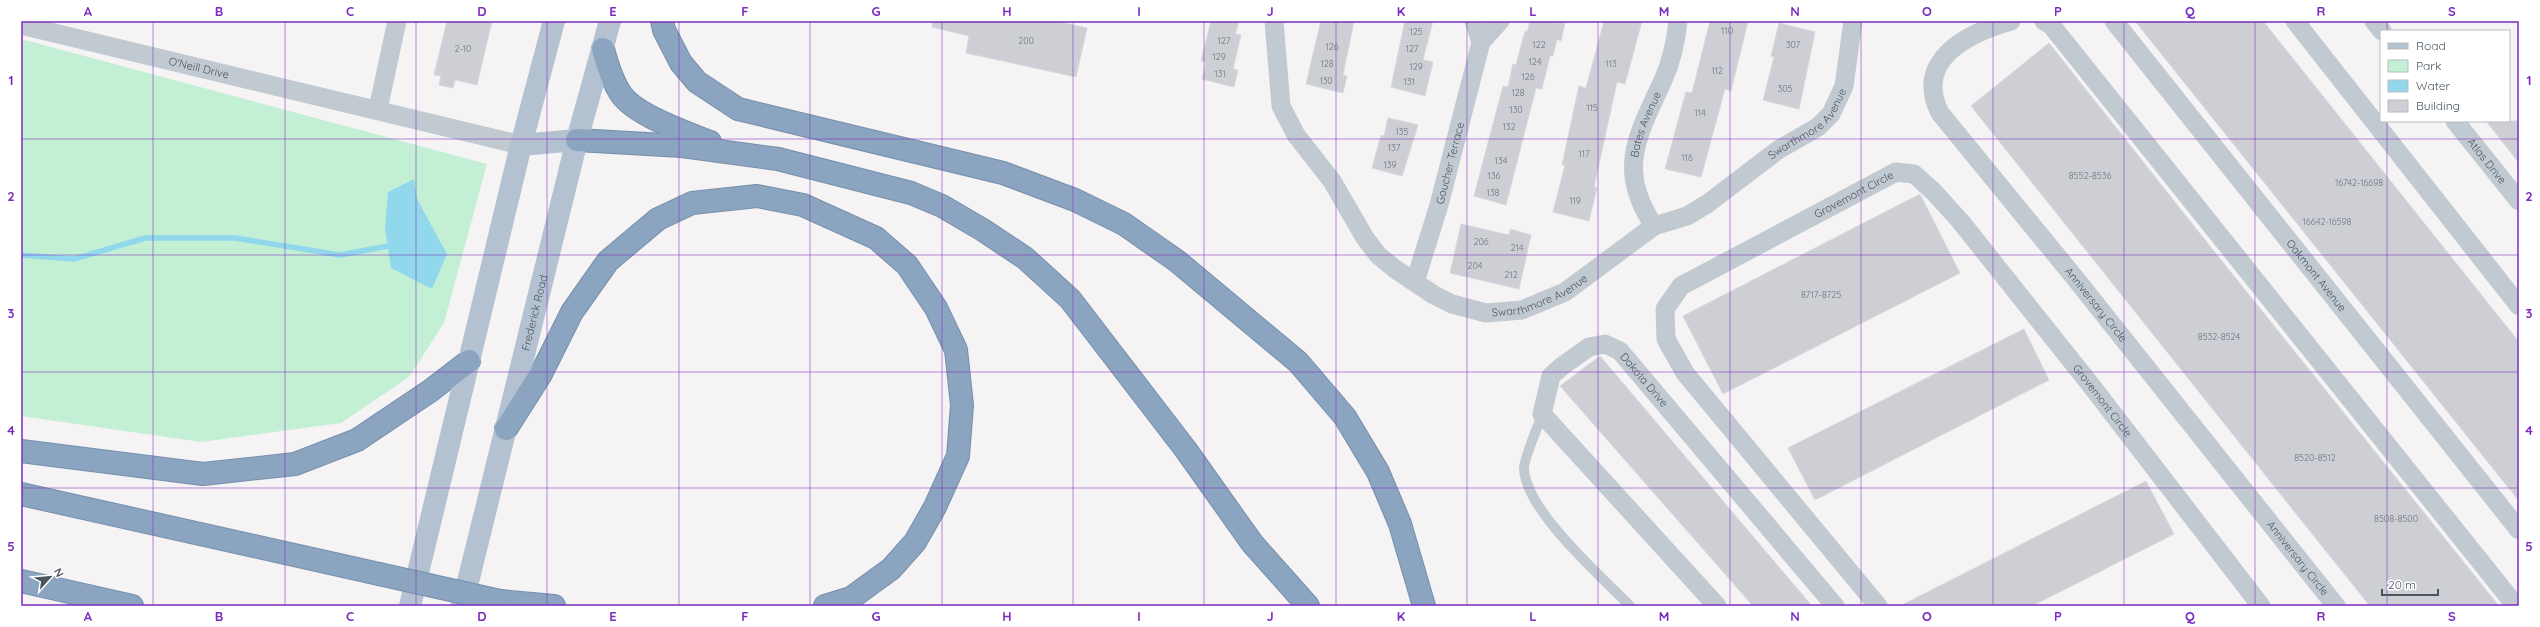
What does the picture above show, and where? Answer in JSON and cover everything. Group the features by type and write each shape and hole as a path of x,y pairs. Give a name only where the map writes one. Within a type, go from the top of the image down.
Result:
{"highway":[{"path":"662,21 664,30 681,63 696,82 738,109 1003,173 1075,200 1124,224 1177,261 1298,362 1345,417 1378,472 1400,524 1424,606"},
{"path":"603,49 609,70 622,95 662,122 735,153"},
{"path":"577,140 682,146 778,159 911,193 942,206 983,230 1025,258 1070,299 1186,450 1252,542 1308,606"},
{"path":"506,429 541,374 572,312 608,261 658,219 692,203 757,196 803,205 876,238 907,266 936,308 956,350 962,405 958,456 936,507 915,542 892,569 851,598 825,606"},
{"path":"21,451 203,474 295,464 357,440 430,392 468,361"},
{"path":"21,494 527,606"},
{"path":"21,581 132,606"},
{"path":"500,601 554,606"}],"main road":[{"path":"410,606 521,145 554,21"},
{"name":"Frederick Road","path":"462,606 577,140 610,21"},
{"name":"O'Neill Drive","path":"521,145 577,140"}],"street":[{"path":"378,109 397,21"},
{"name":"Swarthmore Avenue","path":"1274,21 1278,90 1281,106 1296,135 1332,181 1378,255 1415,282 1452,304 1469,310 1486,313 1522,310 1544,302 1582,282 1654,226 1686,216 1707,204 1778,150 1818,127 1831,114 1844,86 1853,21"},
{"path":"1474,21 1481,42"},
{"name":"Goucher Terrace","path":"1415,282 1439,205 1481,42 1500,21"},
{"name":"Bates Avenue","path":"1654,226 1645,213 1635,184 1634,159 1646,115 1667,70 1678,21"},
{"name":"Anniversary Circle","path":"2011,21 1973,35 1949,50 1932,80 1933,99 1940,113 2075,278 2336,606"},
{"path":"2044,21 2051,25 2516,606"},
{"name":"Oakmont Avenue","path":"2114,21 2519,530"},
{"path":"2294,21 2519,306"},
{"path":"2374,21 2381,30"},
{"name":"O'Neill Drive","path":"21,25 378,109 521,145"},
{"name":"Atlas Drive","path":"2456,122 2519,201"},
{"name":"Grovemont Circle","path":"1878,606 1685,373 1666,339 1665,309 1681,286 1896,172 1914,174 1934,192 1961,222 2090,384 2261,606"},
{"name":"Dakota Drive","path":"1542,414 1551,376 1561,367 1590,347 1605,344 1620,351 1835,606"},
{"path":"1542,414 1717,606"}],"lane":[{"path":"1542,414 1524,469 1532,494 1548,521 1630,606"}],"green space":[{"path":"21,39 487,164 444,323 409,377 341,423 201,442 21,416"}],"water":[{"path":"414,179 417,199 447,254 432,289 391,268 385,228 388,192"}],"building":[{"path":"447,21 492,21 477,85 455,80 453,88 439,85 441,76 434,75"},
{"path":"933,21 1055,21 1087,28 1076,77 966,53 969,36 932,27"},
{"path":"1211,21 1239,21 1235,34 1241,35 1233,69 1238,70 1234,87 1202,79 1206,62 1201,61"},
{"path":"1321,21 1354,21 1343,75 1347,76 1343,93 1306,84"},
{"path":"1405,21 1433,21 1423,60 1433,62 1425,96 1391,87"},
{"path":"1530,21 1565,23 1561,41 1557,39 1553,56 1550,56 1542,89 1536,88 1506,205 1474,196 1503,86 1508,87 1513,64 1516,65 1525,31 1527,32"},
{"path":"1604,21 1642,21 1625,84 1617,82 1594,187 1597,188 1589,221 1553,212 1565,165 1562,165 1579,86 1586,88"},
{"path":"1710,21 1748,21 1731,91 1725,89 1701,177 1665,169 1686,92 1692,93"},
{"path":"2135,21 2263,21 2519,342 2519,501"},
{"path":"1779,23 1815,32 1799,109 1763,100 1774,57 1771,56"},
{"path":"2049,43 2499,606 2370,606 2325,550 1971,106"},
{"path":"1388,118 1418,125 1402,176 1372,168 1381,135 1384,136"},
{"path":"2519,121 2519,163 2487,122"},
{"path":"1920,194 1960,273 1723,394 1683,316"},
{"path":"1461,224 1509,235 1510,229 1531,235 1519,289 1450,273"},
{"path":"2024,329 2049,380 1815,500 1788,448"},
{"path":"1600,356 1812,606 1753,606 1560,386"},
{"path":"2146,481 2174,534 2032,606 1900,606"}],"waterway":[{"path":"21,255 74,259 145,238 235,238 340,255 388,246"}]}
